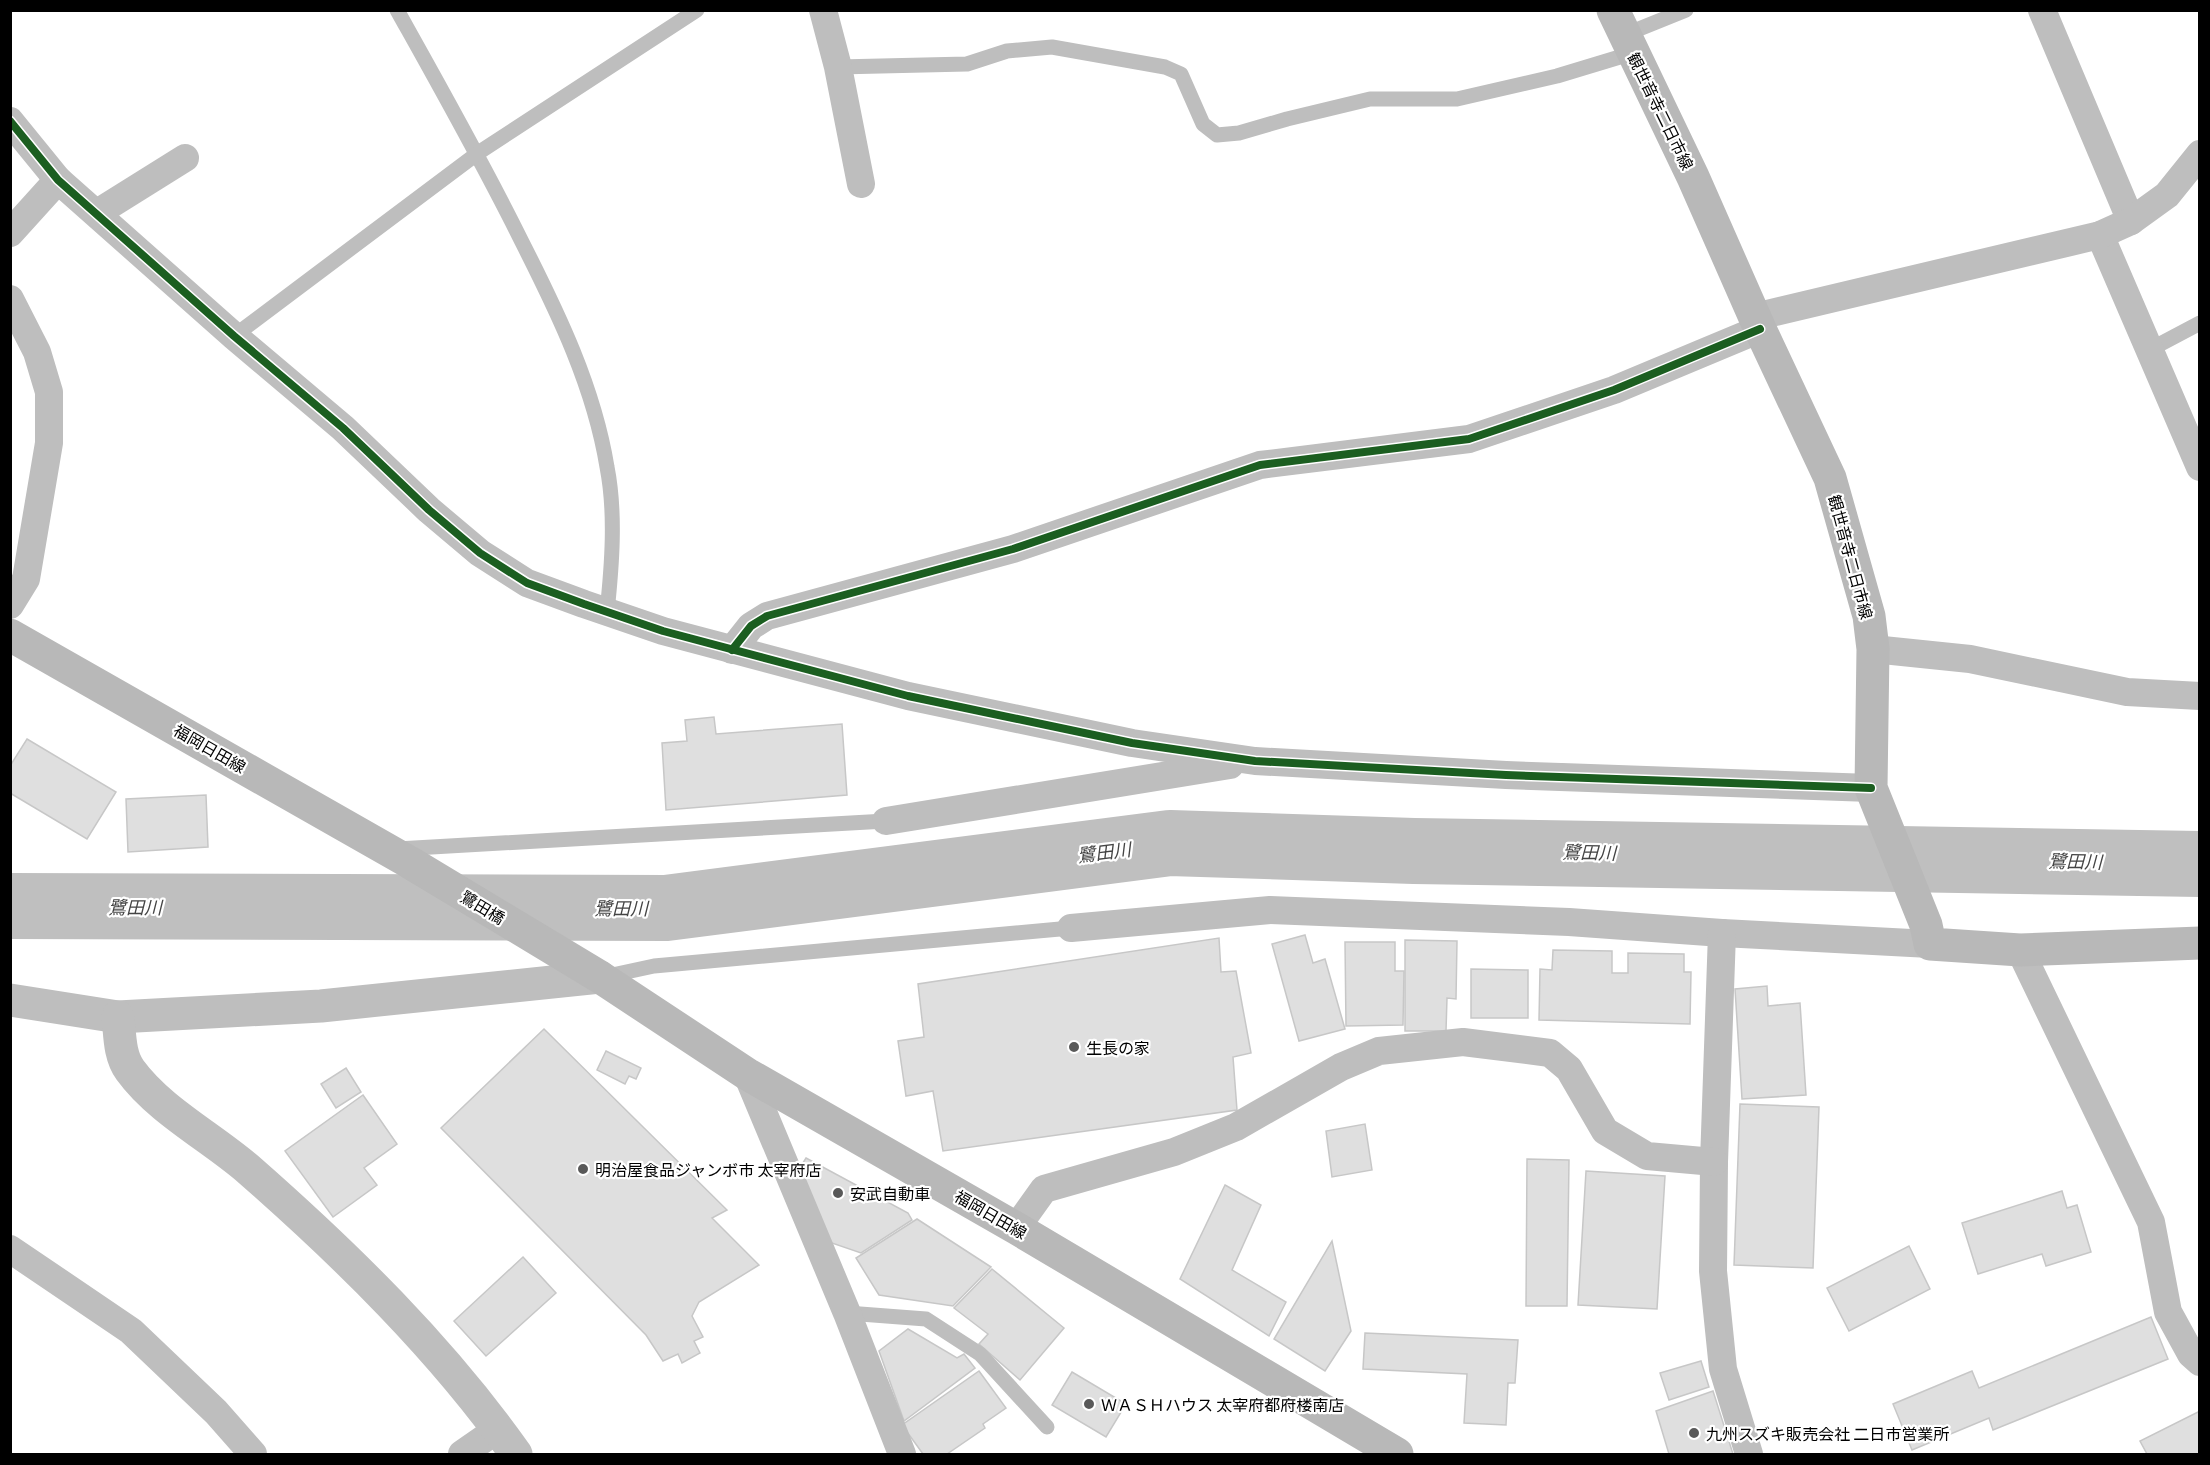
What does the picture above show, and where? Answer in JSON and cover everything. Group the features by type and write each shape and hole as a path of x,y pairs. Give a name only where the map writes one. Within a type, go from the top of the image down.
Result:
{"main road":[{"name":"観世音寺二日市線","path":"1623,33 1693,177 1757,323 1830,478 1869,615 1872,649 1870,788 1928,934"},
{"name":"福岡日田線","path":"10,635 398,856"},
{"name":"鷺田橋","path":"398,856 557,951"},
{"path":"1928,934 2020,951 2199,943"},
{"name":"福岡日田線","path":"557,951 747,1074 1016,1228 1397,1455"}],"street":[{"path":"823,10 838,67 861,183"},
{"path":"2042,10 2131,221"},
{"path":"10,121 58,180 343,429 429,510 480,553 527,584 663,631 732,650 919,699 1132,743 1255,761 1506,776 1870,788"},
{"path":"732,650 751,626 767,616 1013,549 1260,465 1469,439 1614,390 1757,323 2100,235 2131,221 2167,195 2199,154"},
{"path":"97,213 185,158"},
{"path":"10,233 58,180"},
{"path":"2100,235 2199,467"},
{"path":"10,299 37,352 48,392 49,443 26,579 10,605"},
{"path":"1872,649 1970,659 2127,692 2199,696"},
{"path":"886,821 1255,761"},
{"path":"1071,928 1270,910 1569,922 1722,933 1928,934"},
{"path":"1722,933 1714,1162 1713,1271 1723,1369 1749,1455"},
{"path":"2020,951 2151,1222 2168,1312 2191,1354 2199,1362"},
{"path":"10,1000 118,1017 321,1006 600,977"},
{"path":"118,1017 122,1052 129,1068 155,1096 246,1167 403,1317 507,1442 462,1455"},
{"path":"1016,1228 1044,1189 1174,1152 1236,1126 1341,1067 1379,1051 1463,1042 1550,1053 1569,1069 1605,1131 1647,1156 1714,1162"},
{"path":"747,1074 847,1313 902,1455"},
{"path":"10,1249 131,1331 216,1412 253,1455"}],"lane":[{"path":"397,10 478,153 562,322 599,427 608,469 613,551 607,612"},
{"path":"234,336 478,153 697,10"},
{"path":"838,67 968,64 1007,51 1052,47 1165,67 1181,74 1203,124 1217,135 1239,133 1370,99 1457,99 1557,76 1623,33 1686,10"},
{"path":"2149,350 2199,323"},
{"path":"398,856 886,821"},
{"path":"600,977 654,966 1071,928"},
{"path":"847,1313 926,1318 980,1354 1047,1427"}],"building":[{"path":"714,717 716,734 842,724 847,795 666,810 662,743 687,741 685,720"},
{"path":"27,739 116,792 87,839 10,793 10,766"},
{"path":"206,795 208,847 128,852 126,799"},
{"path":"1305,935 1313,963 1325,959 1345,1029 1299,1041 1272,944"},
{"name":"生長の家","path":"1219,938 1221,972 1236,971 1251,1053 1233,1057 1237,1110 943,1151 933,1091 906,1096 898,1041 924,1037 918,984"},
{"path":"1405,940 1457,941 1456,999 1447,998 1446,1031 1405,1031"},
{"path":"1345,942 1395,942 1395,971 1404,971 1403,1025 1346,1026"},
{"path":"1553,950 1612,951 1612,973 1628,973 1628,953 1684,954 1684,972 1691,972 1690,1024 1539,1020 1540,969 1552,970"},
{"path":"1471,969 1528,970 1528,1018 1471,1018"},
{"path":"1767,986 1768,1006 1800,1003 1806,1095 1742,1099 1735,989"},
{"name":"明治屋食品ジャンボ市 太宰府店","path":"544,1029 727,1210 712,1218 759,1265 699,1302 692,1316 703,1337 694,1341 700,1353 682,1363 678,1354 663,1361 646,1335 441,1128"},
{"path":"606,1051 641,1068 636,1079 629,1076 625,1084 597,1070"},
{"path":"346,1068 361,1092 336,1108 321,1084"},
{"path":"363,1095 397,1144 364,1168 377,1185 333,1217 285,1151"},
{"path":"1740,1104 1819,1107 1813,1268 1734,1265"},
{"path":"1365,1124 1372,1170 1332,1177 1326,1131"},
{"name":"安武自動車","path":"806,1158 908,1213 912,1220 861,1253 823,1240 796,1174"},
{"path":"1527,1159 1569,1160 1567,1306 1526,1306"},
{"path":"1586,1171 1665,1176 1657,1309 1578,1305"},
{"path":"1225,1185 1261,1205 1232,1270 1286,1302 1269,1336 1180,1279"},
{"path":"2062,1191 2067,1208 2077,1205 2091,1252 2046,1266 2042,1254 1978,1274 1962,1223"},
{"path":"917,1219 991,1267 953,1306 879,1295 856,1258"},
{"path":"1332,1241 1351,1331 1325,1371 1274,1339"},
{"path":"1909,1246 1930,1289 1849,1331 1827,1288"},
{"path":"523,1257 556,1293 486,1356 454,1321"},
{"path":"992,1269 1064,1328 1020,1380 979,1344 988,1334 954,1308"},
{"path":"2151,1317 2168,1359 1993,1430 1989,1418 1912,1450 1893,1404 1972,1371 1979,1388"},
{"path":"908,1329 957,1358 964,1354 975,1368 904,1421 879,1351"},
{"path":"1365,1333 1518,1340 1515,1383 1508,1383 1506,1425 1464,1423 1467,1374 1363,1369"},
{"path":"1701,1361 1709,1387 1669,1400 1660,1373"},
{"path":"979,1371 1006,1408 983,1424 985,1428 947,1454 923,1454 902,1425"},
{"name":"ＷＡＳＨハウス 太宰府都府楼南店","path":"1072,1372 1126,1404 1106,1437 1052,1405"},
{"name":"九州スズキ販売会社 二日市営業所","path":"1713,1391 1733,1454 1669,1454 1656,1411"},
{"path":"2200,1411 2200,1454 2147,1454 2140,1441"}],"waterway":[{"name":"鷺田川","path":"10,906 666,908 1170,843 1414,851 2200,864"}],"cycle path":[{"path":"10,121 58,180 234,336 343,428 429,510 480,553 527,583 584,604 663,631 908,696 1132,743 1255,761 1506,775 1871,788"},
{"path":"732,650 751,626 767,616 1013,549 1260,465 1469,439 1614,390 1760,329"}],"place":[{"name":"生長の家","path":"1074,1047"},
{"name":"明治屋食品ジャンボ市 太宰府店","path":"583,1169"},
{"name":"安武自動車","path":"838,1193"},
{"name":"ＷＡＳＨハウス 太宰府都府楼南店","path":"1089,1404"},
{"name":"九州スズキ販売会社 二日市営業所","path":"1694,1433"}]}
